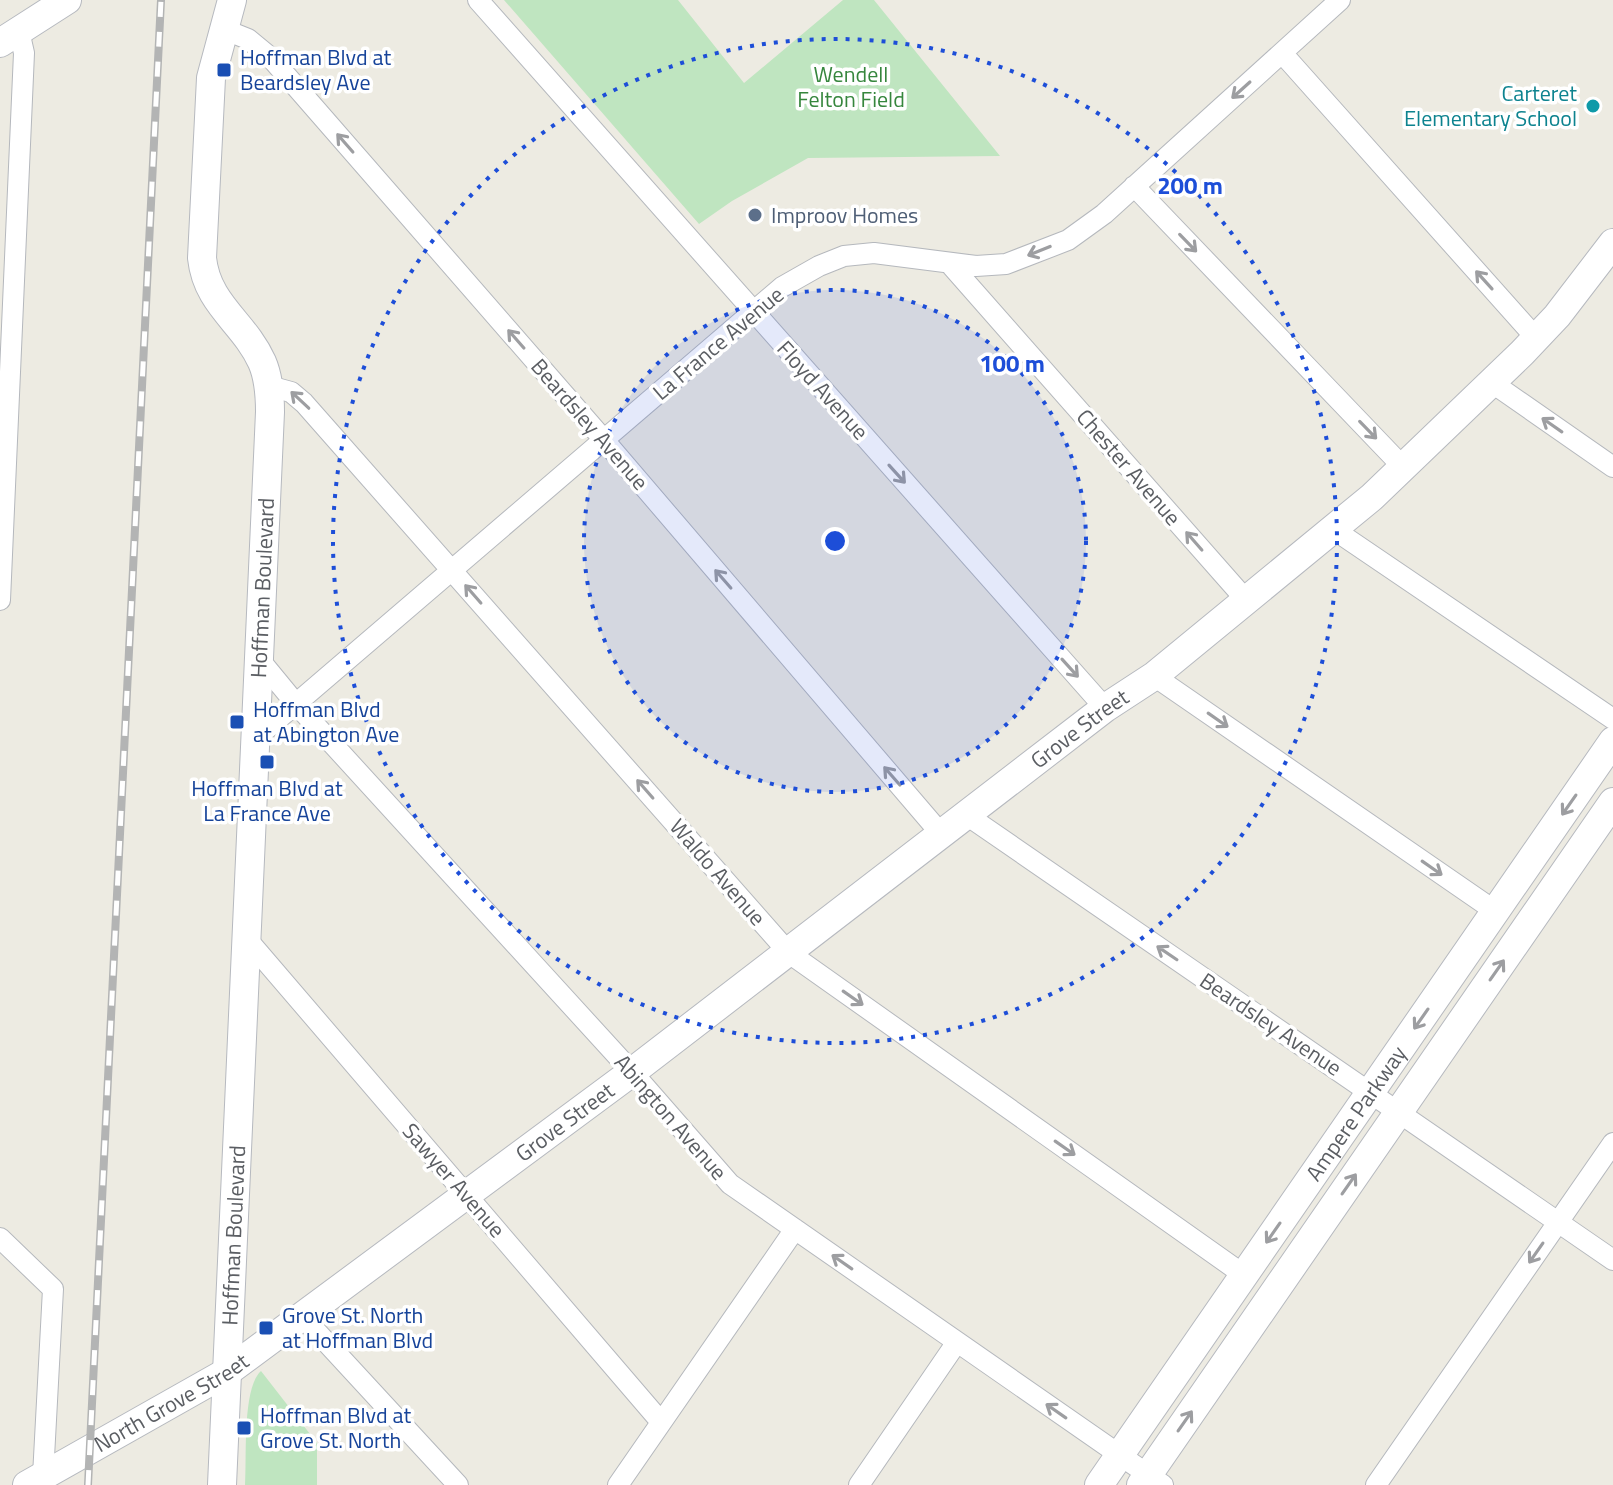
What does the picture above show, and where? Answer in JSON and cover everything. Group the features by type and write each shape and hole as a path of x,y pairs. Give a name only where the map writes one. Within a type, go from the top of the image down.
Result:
{"street":[{"path":"0,600 4,445 24,53 9,37 66,0"},
{"name":"Hoffman Boulevard","path":"222,1485 270,412 269,386 258,353 212,294 203,271 209,95 213,62 232,0"},
{"name":"Floyd Avenue","path":"478,0 1105,708"},
{"name":"La France Avenue","path":"256,738 782,287 844,256 874,253 976,266 1006,264 1068,240 1104,214 1340,0"},
{"name":"Beardsley Avenue","path":"223,29 248,39 271,58 942,835"},
{"path":"1282,53 1536,338"},
{"path":"1134,186 1403,467"},
{"name":"Grove Street","path":"503,1169 968,816 1105,708 1154,676 1333,529 1403,467 1536,338 1613,243"},
{"name":"Chester Avenue","path":"949,263 1246,600"},
{"path":"1491,382 1613,467"},
{"name":"Waldo Avenue","path":"269,386 284,388 299,397 789,953 1244,1275"},
{"path":"1333,529 1613,719"},
{"name":"Abington Avenue","path":"259,659 296,704 632,1072 730,1184 1120,1455 1151,1482"},
{"path":"1154,676 1495,911"},
{"name":"Ampere Parkway","path":"1099,1485 1613,741"},
{"name":"Ampere Parkway","path":"1151,1482 1398,1112 1613,802"},
{"name":"Beardsley Avenue","path":"968,816 1613,1260"},
{"name":"Sawyer Avenue","path":"246,938 661,1422"},
{"path":"1376,1485 1613,1143"},
{"name":"North Grove Street","path":"35,1480 227,1372 503,1169"},
{"path":"618,1485 795,1229"},
{"path":"0,1238 53,1289 35,1480"},
{"path":"303,1317 458,1485"},
{"path":"859,1485 957,1342"}],"green space":[{"name":"Wendell Felton Field","path":"504,0 678,0 744,83 843,0 874,0 1000,156 808,158 732,201 699,224"},
{"path":"261,1371 317,1443 317,1485 245,1485 248,1407 255,1380"}],"railway":[{"path":"88,1485 161,0"}],"place":[{"name":"Hoffman Blvd at Beardsley Ave","path":"224,70"},
{"name":"Carteret Elementary School","path":"1593,106"},
{"name":"Improov Homes","path":"755,215"},
{"name":"Hoffman Blvd at Abington Ave","path":"237,722"},
{"name":"Hoffman Blvd at La France Ave","path":"267,762"},
{"name":"Grove St. North at Hoffman Blvd","path":"266,1328"},
{"name":"Hoffman Blvd at Grove St. North","path":"244,1428"}]}
